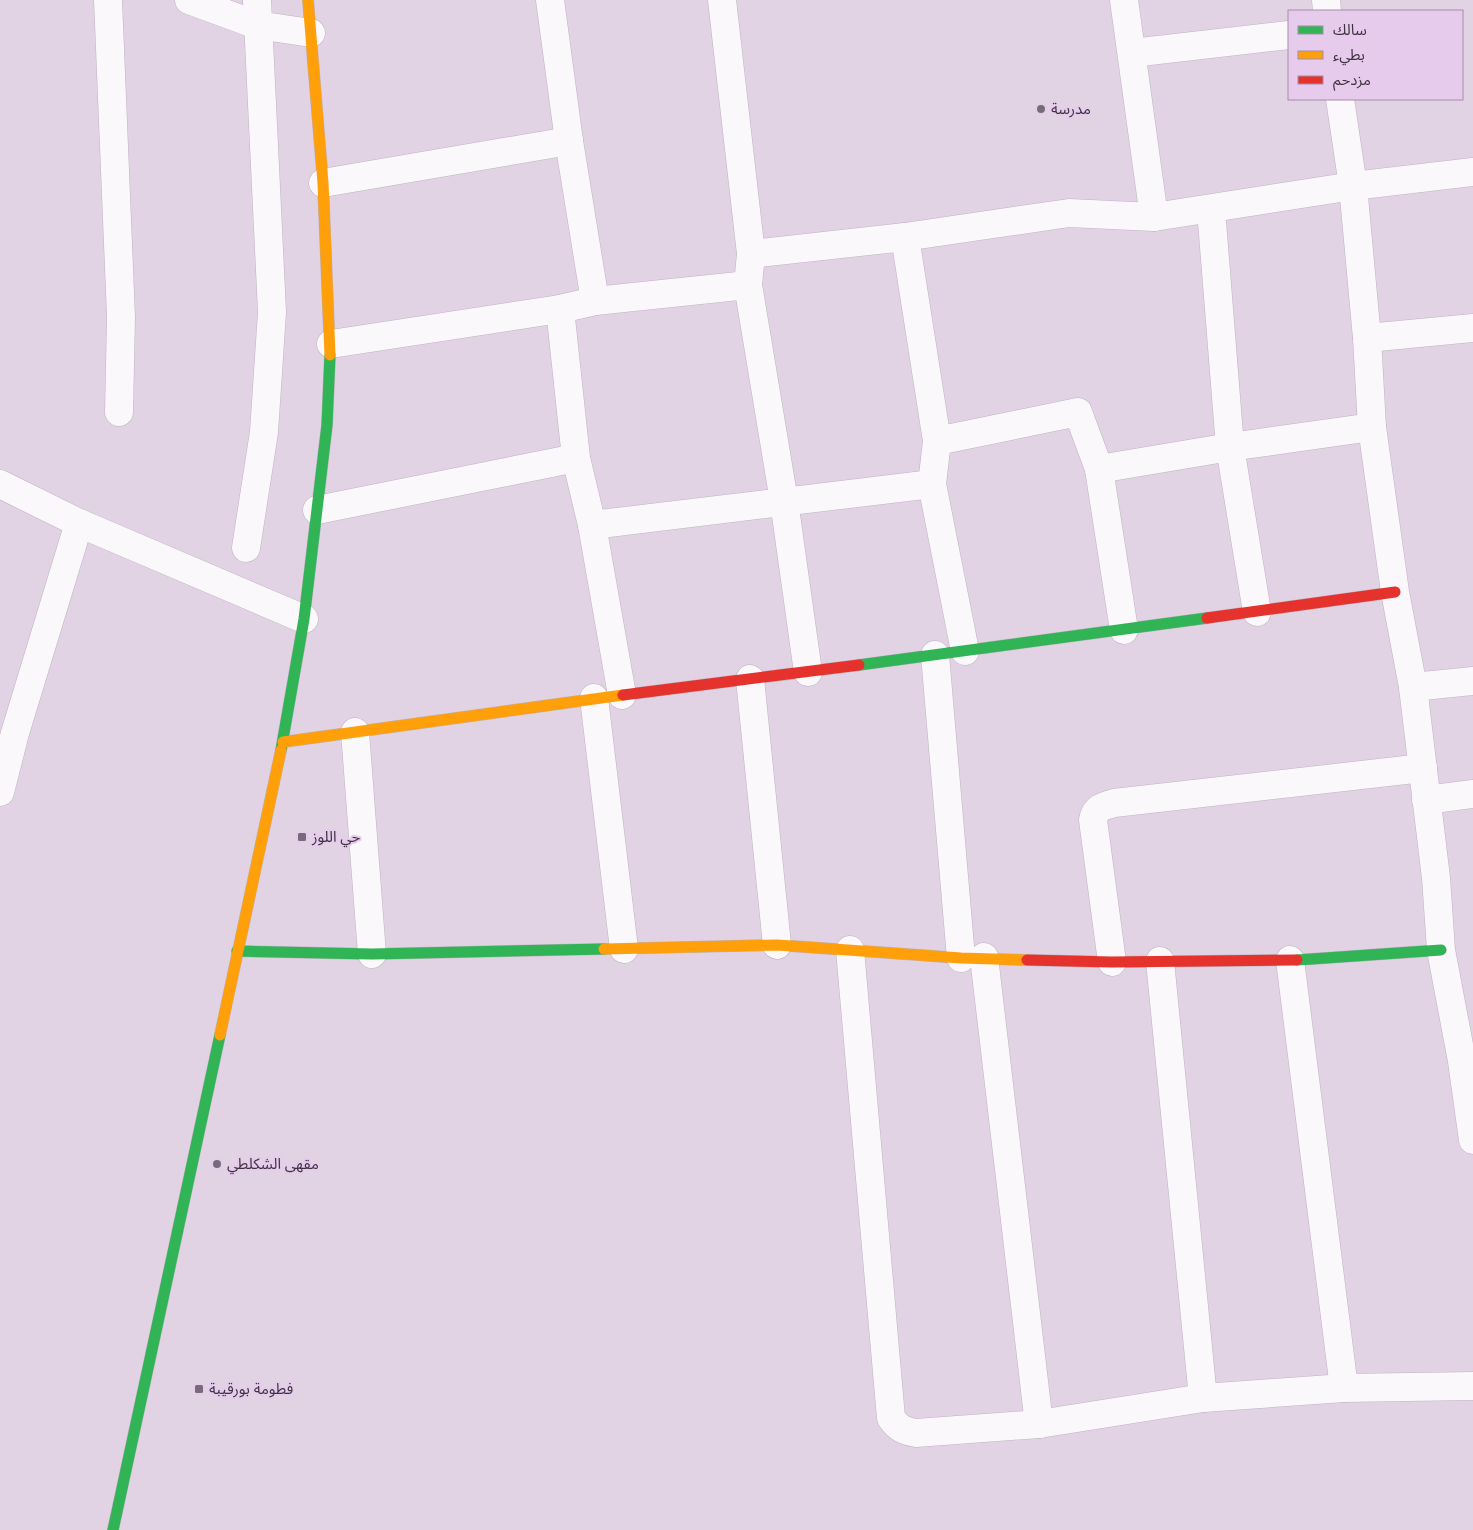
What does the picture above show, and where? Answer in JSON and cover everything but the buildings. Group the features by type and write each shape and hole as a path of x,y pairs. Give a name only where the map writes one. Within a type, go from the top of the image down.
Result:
{"street":[{"path":"108,0 121,317 119,412"},
{"path":"189,0 257,12 311,33"},
{"path":"113,1530 283,742 304,619 328,425 332,344 323,183 308,0"},
{"path":"550,0 569,141 594,301"},
{"path":"722,0 751,254 748,285 784,501 808,672"},
{"path":"1124,0 1154,217"},
{"path":"246,548 264,432 272,312 257,12"},
{"path":"1132,54 1288,35"},
{"path":"1340,100 1354,186 1367,338 1372,427 1395,592 1413,687 1436,878 1441,950 1468,1060 1473,1140"},
{"path":"323,183 569,141"},
{"path":"751,254 905,237 1069,214 1154,217 1354,186 1473,172"},
{"path":"1211,209 1230,447 1257,612"},
{"path":"905,237 937,441 932,484 965,651"},
{"path":"332,344 560,309 594,301 748,285"},
{"path":"560,309 576,458 592,525 622,695"},
{"path":"1367,338 1473,328"},
{"path":"937,441 1078,412 1099,469 1124,630"},
{"path":"1099,469 1230,447 1372,427"},
{"path":"317,510 576,458"},
{"path":"0,484 79,523 304,619"},
{"path":"592,525 932,484"},
{"path":"0,792 7,730 79,523"},
{"path":"283,742 594,698 750,680 1395,592"},
{"path":"936,655 972,957 1039,1424"},
{"path":"750,680 777,946"},
{"path":"1413,687 1473,681"},
{"path":"594,698 624,949"},
{"path":"355,732 372,954"},
{"path":"1112,962 1093,820 1094,812 1101,807 1114,803 1423,768"},
{"path":"1426,800 1473,794"},
{"path":"237,951 372,954 777,946 972,957 1112,962 1290,960 1441,950"},
{"path":"850,950 891,1418 897,1427 916,1434 1039,1424 1203,1398 1344,1388 1473,1386"},
{"path":"1290,960 1344,1388"},
{"path":"1160,961 1203,1398"}],"traffic: fast":[{"path":"281,750 304,619 327,425 330,355"},
{"path":"859,665 1207,618"},
{"path":"237,951 372,954 604,949"},
{"path":"1297,960 1441,950"},
{"path":"113,1530 220,1035"}],"traffic: slow":[{"path":"308,0 323,183 330,355"},
{"path":"283,742 623,695"},
{"path":"220,1035 281,750"},
{"path":"604,949 777,945 961,958 1027,960"}],"traffic: jam":[{"path":"1207,618 1395,592"},
{"path":"623,695 859,665"},
{"path":"1027,960 1112,962 1297,960"}],"place":[{"name":"مدرسة","path":"1041,109"},
{"name":"حي اللوز","path":"302,837"},
{"name":"مقهى الشكلطي","path":"217,1164"},
{"name":"فطومة بورقيبة","path":"199,1389"}]}
